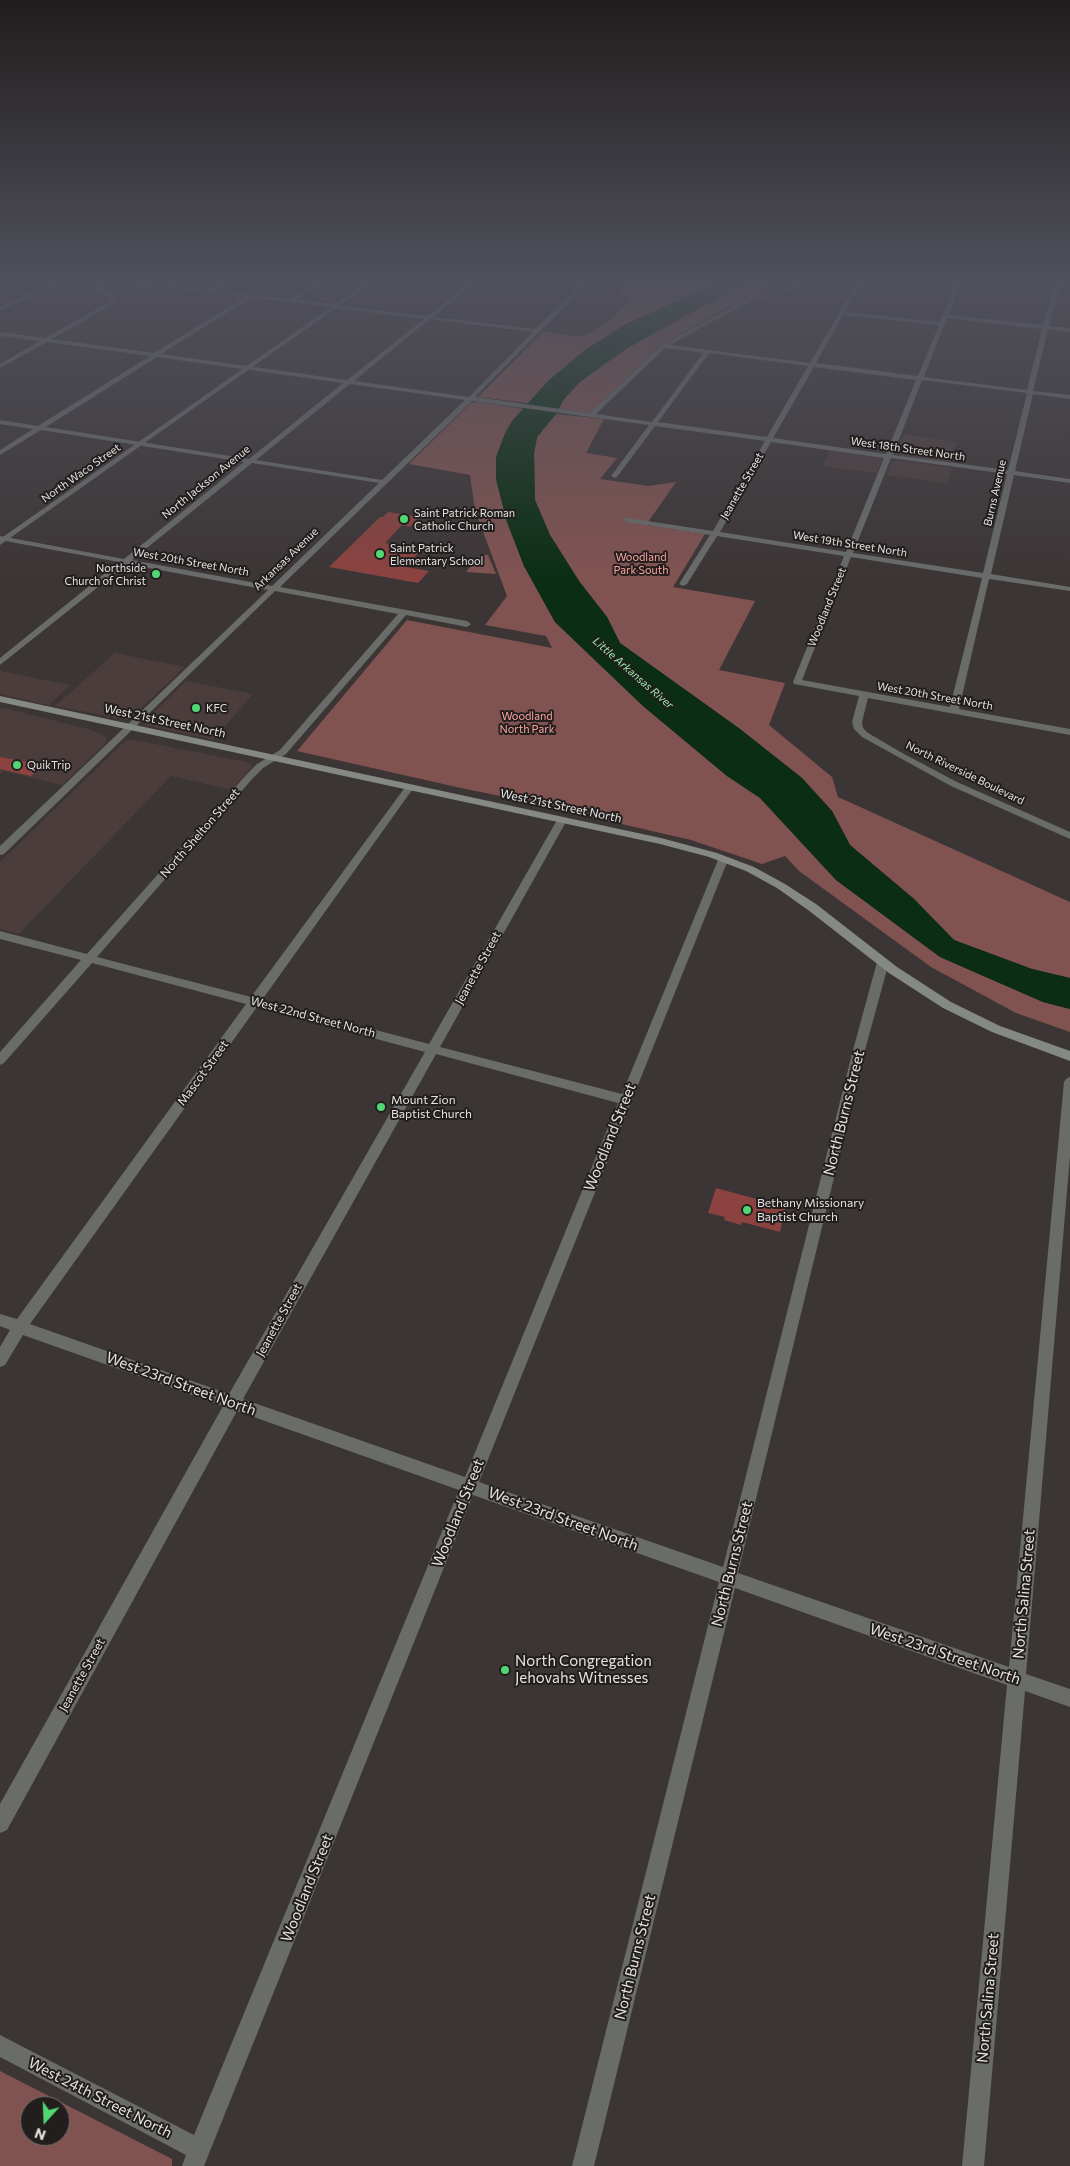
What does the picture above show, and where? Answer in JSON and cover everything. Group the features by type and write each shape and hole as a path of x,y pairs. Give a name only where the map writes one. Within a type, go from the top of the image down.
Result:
{"main road":[{"name":"West 21st Street North","path":"0,700 661,841 723,860 750,870 782,886 812,906 883,962 948,1005 996,1029 1070,1056"}],"street":[{"path":"0,453 111,383"},
{"name":"North Waco Street","path":"2,540 228,383"},
{"name":"North Jackson Avenue","path":"0,662 347,383"},
{"name":"West 18th Street North","path":"356,383 1070,481"},
{"name":"Arkansas Avenue","path":"0,852 486,383"},
{"path":"592,414 625,383"},
{"path":"615,476 684,383"},
{"name":"Jeanette Street","path":"683,584 715,534 802,383"},
{"name":"Woodland Street","path":"797,682 918,383"},
{"path":"960,383 1070,398"},
{"name":"Burns Avenue","path":"954,711 1032,383"},
{"path":"0,422 384,482"},
{"name":"West 19th Street North","path":"627,520 1070,589"},
{"name":"West 20th Street North","path":"2,540 467,624"},
{"name":"North Shelton Street","path":"0,1060 250,776 260,766 283,752 404,612"},
{"name":"West 20th Street North","path":"797,682 1070,732"},
{"name":"North Riverside Boulevard","path":"864,694 856,722 859,729 865,734 901,756 954,784 1070,836"},
{"name":"Mascot Street","path":"0,1360 20,1327 409,788"},
{"name":"Jeanette Street","path":"0,1823 233,1402 562,820"},
{"name":"Woodland Street","path":"197,2158 723,860"},
{"name":"West 22nd Street North","path":"0,935 625,1100"},
{"name":"North Burns Street","path":"583,2166 859,1050 883,962"},
{"name":"North Salina Street","path":"973,2166 1070,1082"},
{"name":"West 23rd Street North","path":"0,1320 1070,1698"},
{"name":"West 24th Street North","path":"0,2046 197,2158"}],"shaded area":[{"path":"904,434 957,442 949,463 897,455"},
{"path":"830,451 878,457 882,460 877,473 822,466"},
{"path":"897,460 952,468 947,483 887,475 892,461"},
{"path":"115,653 185,667 128,720 55,706"},
{"path":"0,671 70,685 49,705 0,694"},
{"path":"186,681 253,694 213,740 145,725 147,719"},
{"path":"4,708 92,730 106,737 105,744 62,785 3,771 0,774 0,709"},
{"path":"128,740 242,761 251,764 252,767 232,790 171,776 19,934 0,929 0,862"}],"green space":[{"path":"492,383 546,383 528,403 478,397"},
{"path":"579,383 621,383 589,413 559,409 564,399"},
{"name":"Woodland North Park","path":"478,402 523,409 512,421 496,479 507,522 524,566 555,622 643,706 727,776 760,798 836,880 940,957 1043,1002 1070,1009 1070,1032 1016,1013 931,967 799,871 785,856 762,864 691,840 591,817 579,812 297,751 407,620 552,648 546,636 485,625 507,596 475,510 470,475 409,464 471,403"},
{"name":"Woodland Park South","path":"556,414 604,419 586,453 617,458 600,479 648,486 676,482 646,525 705,534 673,587 755,601 719,670 785,683 769,725 832,777 838,797 1070,902 1070,978 1032,969 954,940 914,899 850,845 832,811 802,778 740,729 620,643 607,617 579,581 550,535 535,500 534,453 537,437"},
{"path":"480,555 488,555 496,574 466,572"},
{"path":"0,2071 49,2096 20,2096 20,2146 70,2146 70,2107 172,2159 172,2166 0,2166"}],"water":[{"name":"Little Arkansas River","path":"546,383 579,383 564,399 556,414 537,437 534,453 535,500 550,535 579,581 607,617 620,643 740,729 802,778 832,811 850,845 914,899 954,940 1032,969 1070,978 1070,1009 1043,1002 940,957 836,880 760,798 727,776 643,706 555,622 524,566 507,522 496,479 496,457 505,433 512,421"}],"building":[{"name":"Saint Patrick Elementary School","path":"388,512 419,517 410,527 402,525 385,543 422,549 406,567 429,571 418,583 329,567 380,517 383,517"},
{"name":"QuikTrip","path":"0,757 28,762 27,764 42,767 31,776 0,769"},
{"name":"Bethany Missionary Baptist Church","path":"716,1188 786,1207 780,1232 742,1222 741,1225 724,1220 725,1217 708,1213"}],"place":[{"name":"Saint Patrick Roman Catholic Church","path":"404,519"},
{"name":"Saint Patrick Elementary School","path":"380,554"},
{"name":"Northside Church of Christ","path":"156,574"},
{"name":"KFC","path":"196,708"},
{"name":"QuikTrip","path":"17,765"},
{"name":"Mount Zion Baptist Church","path":"381,1107"},
{"name":"Bethany Missionary Baptist Church","path":"747,1210"},
{"name":"North Congregation Jehovahs Witnesses","path":"505,1670"}]}
